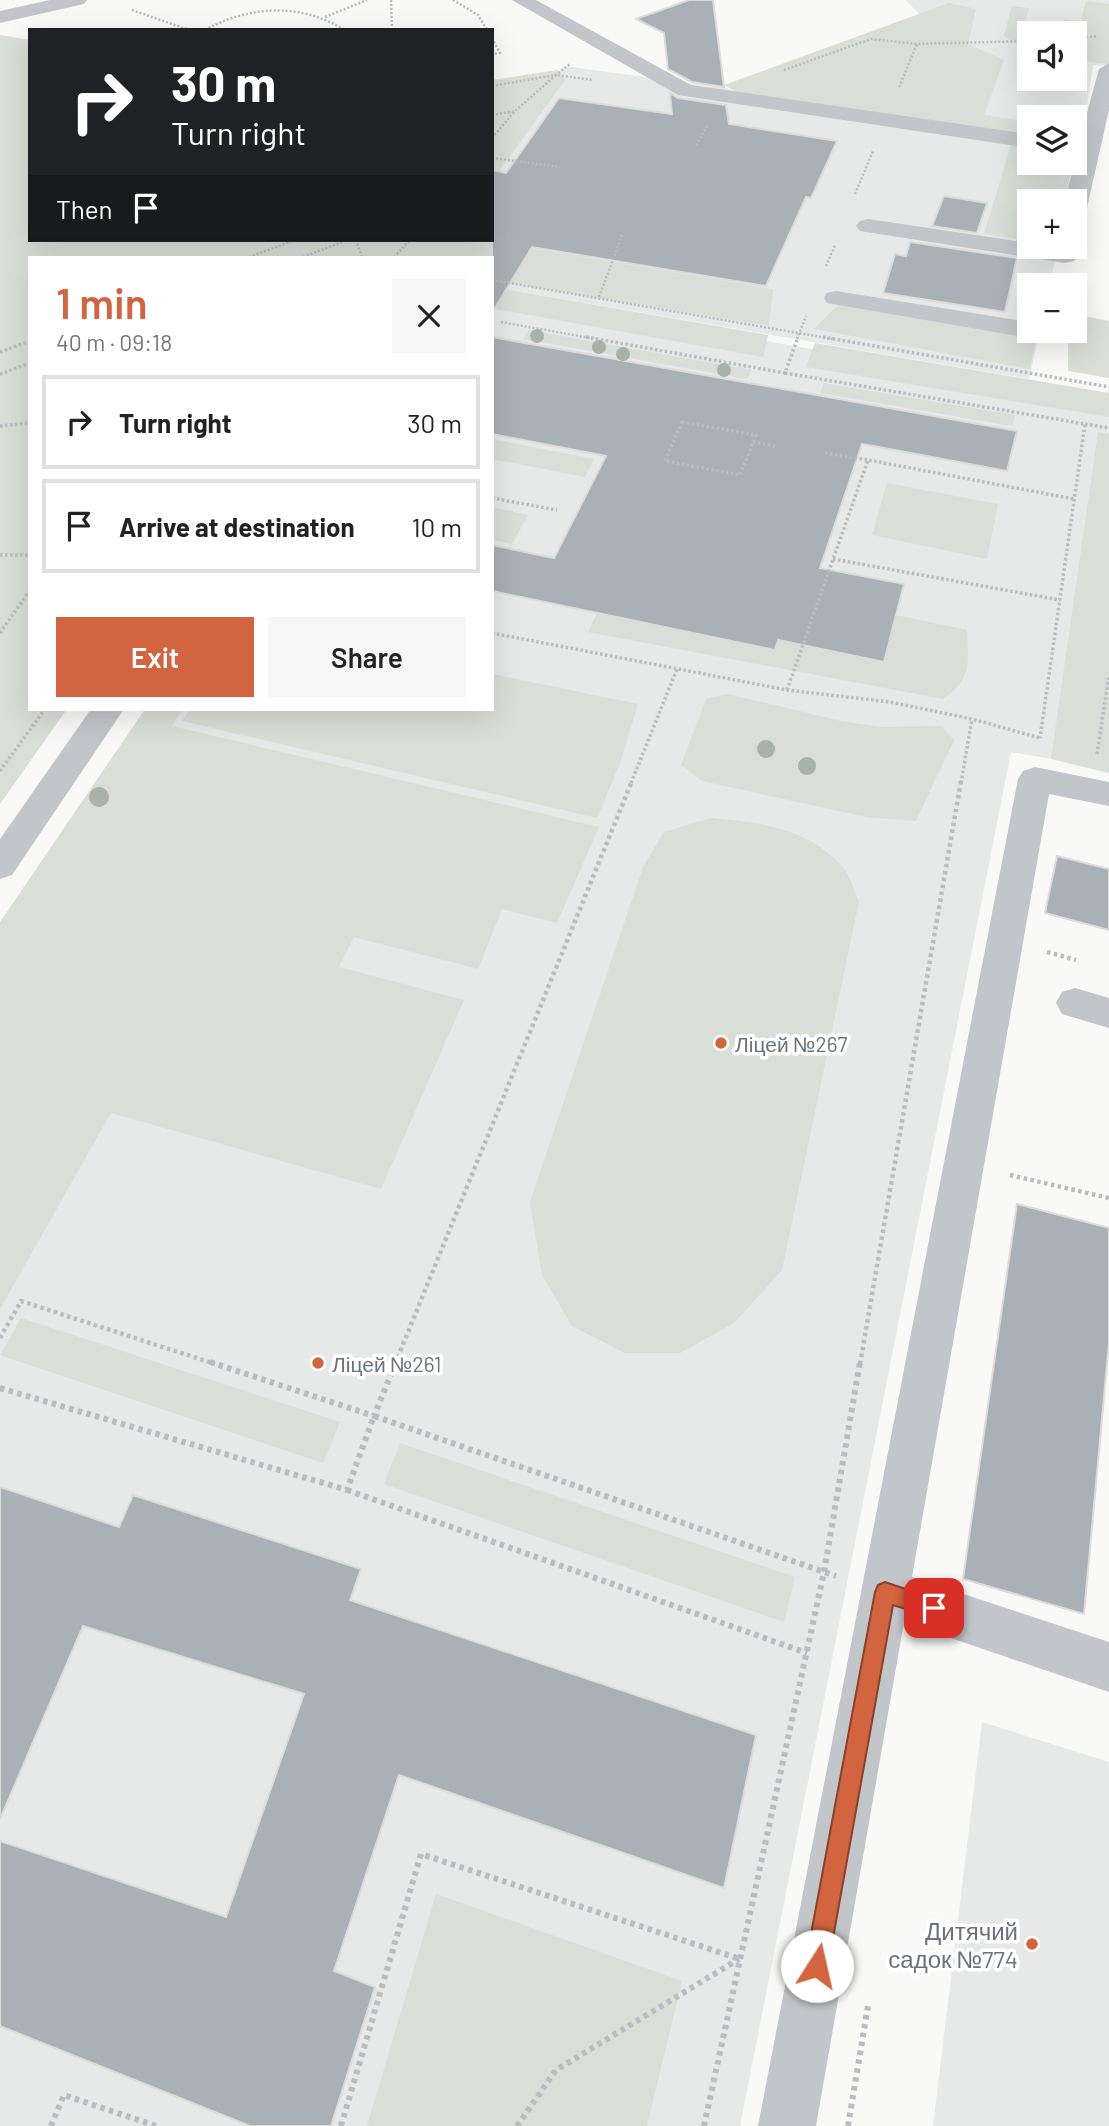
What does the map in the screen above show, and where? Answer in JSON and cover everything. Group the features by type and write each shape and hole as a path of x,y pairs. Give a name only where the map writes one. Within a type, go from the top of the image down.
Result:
{"lane":[{"path":"0,17 77,0"},
{"path":"522,0 685,91 1017,139"},
{"path":"1087,134 1109,69"},
{"path":"868,226 1017,251"},
{"path":"836,298 1017,328"},
{"path":"0,866 107,711"},
{"path":"788,2126 1037,759 1100,792"},
{"path":"885,1592 1109,1667"}],"path":[{"path":"324,18 366,0"},
{"path":"391,0 392,28"},
{"path":"453,0 478,15 486,28"},
{"path":"132,10 183,28"},
{"path":"208,28 224,19 271,11 295,11 324,18 342,28"},
{"path":"1087,37 1100,36"},
{"path":"917,44 1017,41"},
{"path":"494,42 500,53 494,54"},
{"path":"494,86 556,75"},
{"path":"494,115 515,111"},
{"path":"696,145 702,134"},
{"path":"494,158 560,167"},
{"path":"598,298 622,235"},
{"path":"252,256 290,242"},
{"path":"306,256 343,242"},
{"path":"395,256 408,242"},
{"path":"494,280 800,331 1109,387"},
{"path":"501,322 1109,428"},
{"path":"785,373 800,331"},
{"path":"0,352 28,342"},
{"path":"0,374 28,364"},
{"path":"682,422 756,435 753,442 740,475 665,461 682,422"},
{"path":"0,426 28,423"},
{"path":"494,633 787,690 890,702 972,719 1037,759 1085,424"},
{"path":"753,442 778,447"},
{"path":"825,453 1074,499"},
{"path":"787,690 867,460"},
{"path":"494,498 557,510"},
{"path":"0,555 28,555"},
{"path":"833,559 1060,600"},
{"path":"0,634 28,593"},
{"path":"347,1490 374,1416 677,669"},
{"path":"1100,792 1109,676"},
{"path":"0,771 44,711"},
{"path":"704,2126 824,1572 972,719"},
{"path":"999,1172 1109,1198"},
{"path":"0,1338 21,1301 374,1416 885,1592"},
{"path":"0,1388 347,1490 807,1653"},
{"path":"341,2126 421,1854 740,1959"},
{"path":"517,2126 556,2070 740,1959"},
{"path":"51,2126 64,2095 156,2126"}],"shaded area":[{"path":"905,0 1109,0 1109,66 1093,65 1087,106 1017,105 1017,175 1075,175 1072,189 1017,189 1017,259 1055,259 1053,273 1017,273 1017,343 1037,343 1029,379 494,287 494,256 395,256 408,242 494,242 494,145 564,66 935,117 958,51"},
{"path":"1086,1 1109,4 1109,64 1087,61 1087,21 1081,21"},
{"path":"949,3 976,9 968,44 1004,60 984,115 1017,120 1017,134 747,97 724,85"},
{"path":"1012,6 1029,8 1025,21 1017,21 1017,44 1004,36"},
{"path":"0,35 28,40 28,242 493,242 773,289 769,326 494,280 494,256 28,256 28,711 66,711 0,804"},
{"path":"558,70 565,80 494,178 494,80"},
{"path":"1011,145 1017,146 1017,175 1070,175 1067,189 1017,189 1017,239 984,234"},
{"path":"494,287 768,335 763,357 496,309 502,297 494,295"},
{"name":"Ліцей №261","path":"494,294 1109,400 1109,492 1069,762 1011,752 740,2126 0,2126 0,980 182,711 494,711"},
{"path":"841,302 1017,332 1017,343 1035,343 1030,369 814,329"},
{"path":"1087,317 1109,321 1109,378 1068,371 1068,343 1087,343"},
{"path":"529,330 752,370 747,379 523,339"},
{"path":"815,343 1109,393 1109,417 806,367"},
{"path":"824,383 1015,415 1012,426 820,393"},
{"path":"1098,432 1109,434 1109,773 1051,759"},
{"path":"494,439 594,459 585,477 494,459"},
{"path":"887,483 998,504 987,559 872,535"},
{"path":"494,507 528,515 512,544 494,540"},
{"path":"797,587 884,662 896,615 967,630 968,661 964,677 943,699 588,632 597,613 774,650"},
{"path":"494,674 638,704 620,763 597,818 182,721 189,711 494,711"},
{"path":"728,694 841,721 881,727 942,726 954,740 916,821 866,817 702,781 681,765 706,699"},
{"path":"144,711 182,711 172,726 599,827 557,923 502,909 478,969 354,937 339,967 464,1000 381,1189 111,1113 0,1309 0,922"},
{"path":"711,818 782,829 814,843 842,866 859,901 782,1270 734,1323 680,1353 625,1353 572,1326 542,1275 530,1202 643,867 664,832"},
{"path":"21,1318 340,1422 323,1463 0,1355"},
{"path":"400,1443 795,1577 784,1622 384,1484"},
{"name":"Дитячий садок №774","path":"982,1722 1109,1762 1109,2126 933,2126"},
{"path":"436,1894 682,1981 647,2126 367,2126"}],"building":[{"path":"689,0 713,0 724,87 692,82 668,69 664,33 636,19"},
{"path":"670,93 678,98 726,105 729,124 837,141 811,198 806,197 766,286 532,247 494,310 494,170 506,173 559,98 672,114"},
{"path":"944,196 987,203 977,233 932,226"},
{"path":"910,242 1017,258 1005,312 883,293 895,254 906,256"},
{"path":"494,337 1017,431 1007,471 862,444 820,568 904,584 884,662 778,640 775,650 494,591 494,545 554,558 606,456 494,434"},
{"path":"1057,856 1109,869 1109,930 1045,913"},
{"path":"1017,1204 1109,1228 1109,1342 1084,1614 963,1579"},
{"path":"0,1487 119,1527 133,1495 361,1569 350,1600 756,1735 724,1888 399,1775 334,1971 375,1987 331,2126 250,2126 0,2026 0,1841 226,1917 304,1694 83,1626 0,1819"}],"place":[{"name":"Ліцей №267","path":"721,1043"},
{"name":"Ліцей №261","path":"318,1363"},
{"name":"Дитячий садок №774","path":"1032,1944"}],"route":[{"path":"817,1966 885,1592 934,1608"}]}
